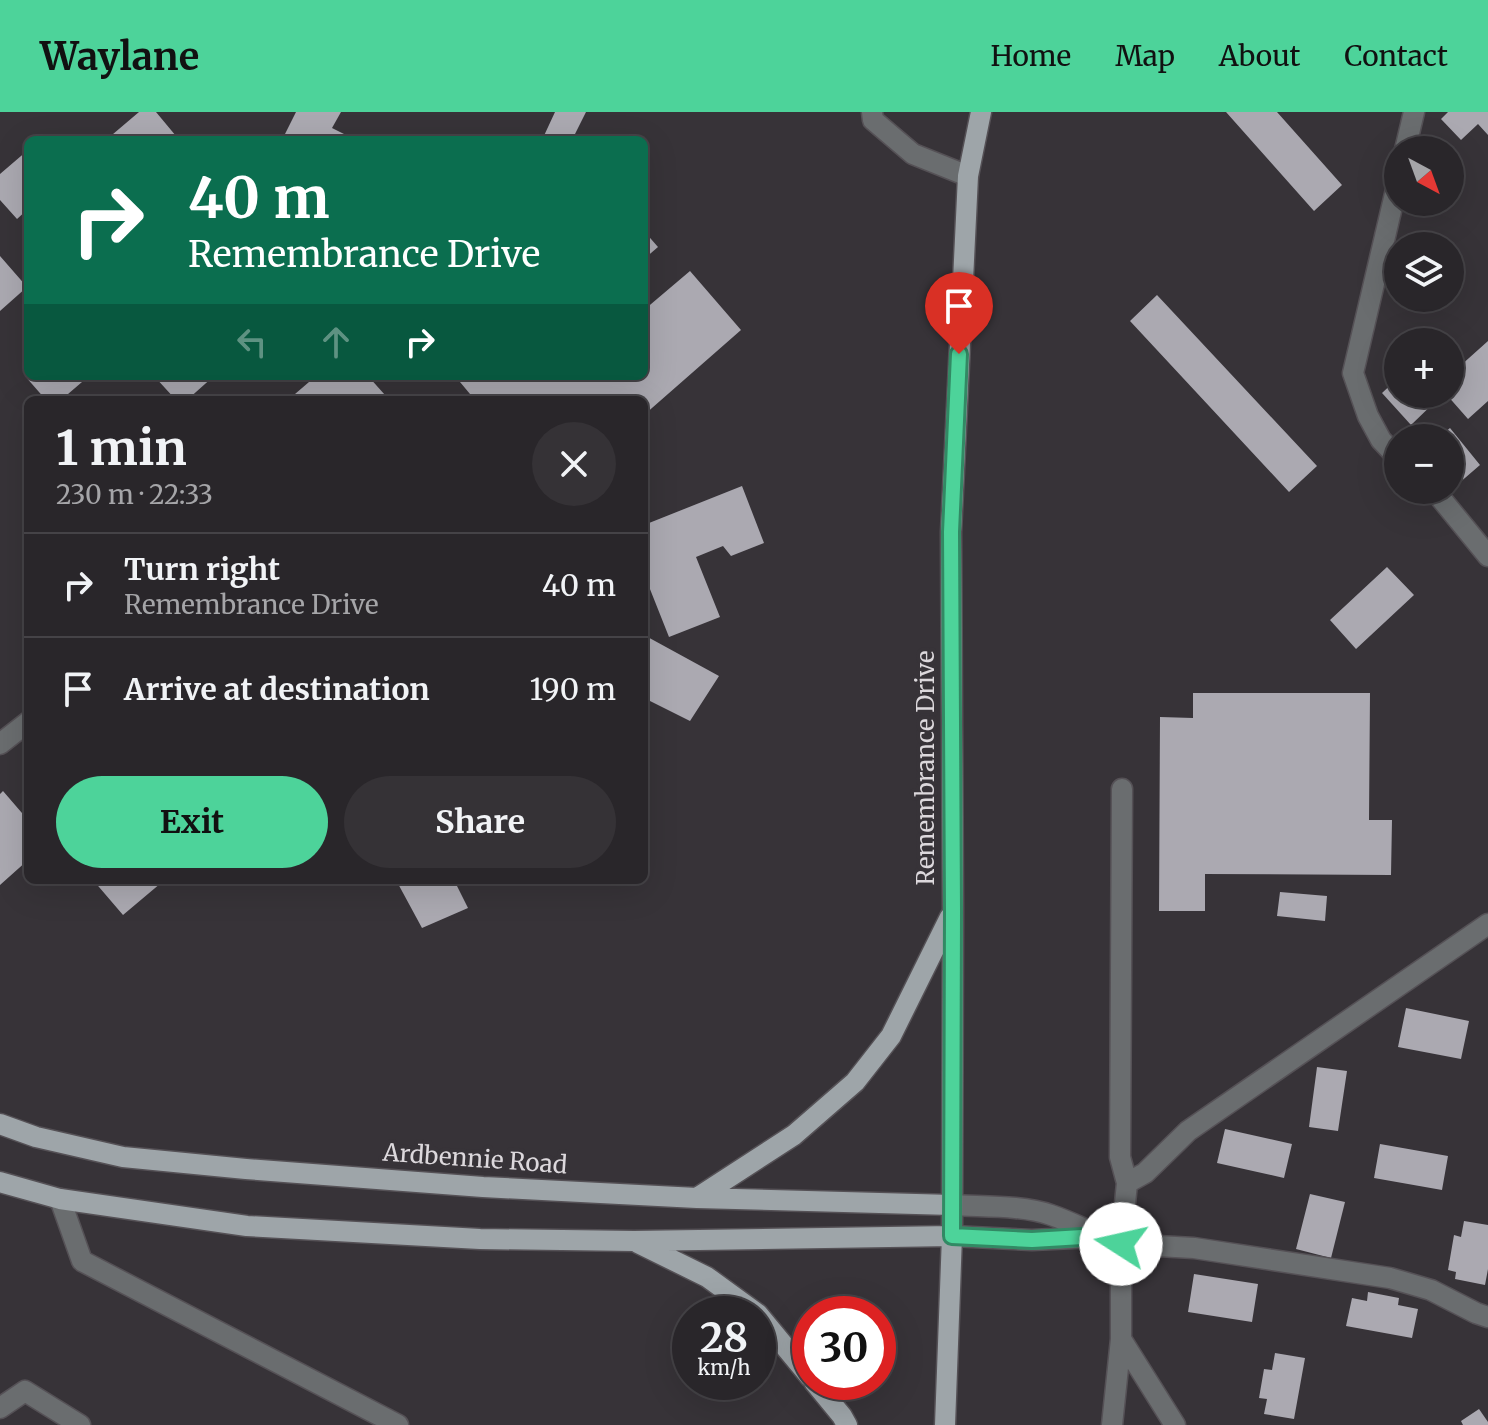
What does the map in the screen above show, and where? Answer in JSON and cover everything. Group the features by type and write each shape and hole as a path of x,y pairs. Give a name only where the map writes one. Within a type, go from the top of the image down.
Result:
{"main road":[{"name":"Remembrance Drive","path":"945,1425 952,1236 951,532 968,176 981,112"},
{"path":"697,1198 794,1135 855,1082 891,1036 953,911"},
{"name":"Ardbennie Road","path":"0,1124 36,1137 123,1157 246,1169 483,1187 697,1198 952,1205"},
{"path":"0,1182 60,1199 247,1226 480,1239 634,1241 952,1236"},
{"path":"634,1241 707,1277 733,1296"},
{"path":"776,1336 792,1355"},
{"path":"829,1400 847,1425"}],"street":[{"path":"872,112 873,120 913,154 968,176"},
{"path":"1408,136 1414,112"},
{"path":"1384,443 1368,416 1353,373 1390,216"},
{"path":"1445,504 1488,556"},
{"path":"0,744 24,725"},
{"path":"1112,1425 1121,1339 1121,1244 1127,1183 1120,1157 1122,789"},
{"path":"1127,1183 1145,1173 1188,1131 1488,924"},
{"path":"60,1199 82,1261 398,1425"},
{"path":"952,1205 1034,1210 1121,1244 1194,1248 1390,1278 1431,1290 1488,1317"},
{"path":"952,1236 1032,1240 1099,1236"},
{"path":"1121,1339 1175,1425"},
{"path":"0,1408 25,1391 80,1425"}],"building":[{"path":"139,112 156,112 176,136 111,136"},
{"path":"296,112 341,112 332,128 348,136 284,136"},
{"path":"555,112 586,112 574,136 544,136"},
{"path":"1226,112 1277,112 1342,185 1314,211"},
{"path":"1448,112 1488,112 1488,135 1478,124 1464,137 1457,136 1441,119"},
{"path":"24,153 24,213 17,219 0,200 0,174"},
{"path":"648,236 658,247 648,256"},
{"path":"0,256 24,284 24,290 0,311"},
{"path":"690,271 741,330 648,411 648,396 472,396 458,380 648,380 648,307"},
{"path":"1157,295 1317,466 1289,492 1130,321"},
{"path":"1488,341 1488,401 1468,419 1458,408 1464,408 1464,362"},
{"path":"28,380 84,380 66,396 42,396"},
{"path":"158,380 210,380 192,396 172,396"},
{"path":"311,380 372,380 385,395 384,396 293,396"},
{"path":"1396,408 1429,408 1412,424"},
{"path":"1464,445 1480,465 1464,479"},
{"path":"742,486 764,543 731,556 723,546 696,557 720,617 669,637 648,584 648,523"},
{"path":"1387,567 1414,595 1356,649 1330,620"},
{"path":"648,637 719,676 690,721 648,700"},
{"path":"1193,693 1370,693 1369,820 1392,820 1391,875 1205,874 1205,911 1159,911 1160,717 1193,718"},
{"path":"3,791 24,815 24,864 0,885 0,794"},
{"path":"96,884 160,884 123,915"},
{"path":"398,884 456,884 468,908 422,928"},
{"path":"1280,892 1327,896 1325,921 1277,916"},
{"path":"1406,1008 1469,1021 1461,1059 1398,1047"},
{"path":"1317,1067 1347,1071 1338,1131 1309,1127"},
{"path":"1225,1129 1292,1144 1284,1178 1217,1163"},
{"path":"1380,1144 1448,1156 1442,1190 1374,1178"},
{"path":"1310,1194 1345,1202 1331,1258 1296,1249"},
{"path":"1464,1221 1488,1225 1485,1285 1455,1279 1456,1272 1448,1270 1454,1235 1461,1237"},
{"path":"1194,1274 1258,1284 1252,1322 1188,1312"},
{"path":"1368,1292 1399,1298 1398,1305 1418,1309 1412,1338 1346,1326 1352,1298 1367,1301"},
{"path":"1275,1353 1305,1358 1294,1419 1264,1414 1267,1399 1259,1398 1264,1369 1272,1370"},
{"path":"1479,1409 1488,1425 1463,1425 1461,1421"}],"route":[{"path":"959,354 951,532 952,1236 1032,1240 1099,1236 1121,1244"}]}
